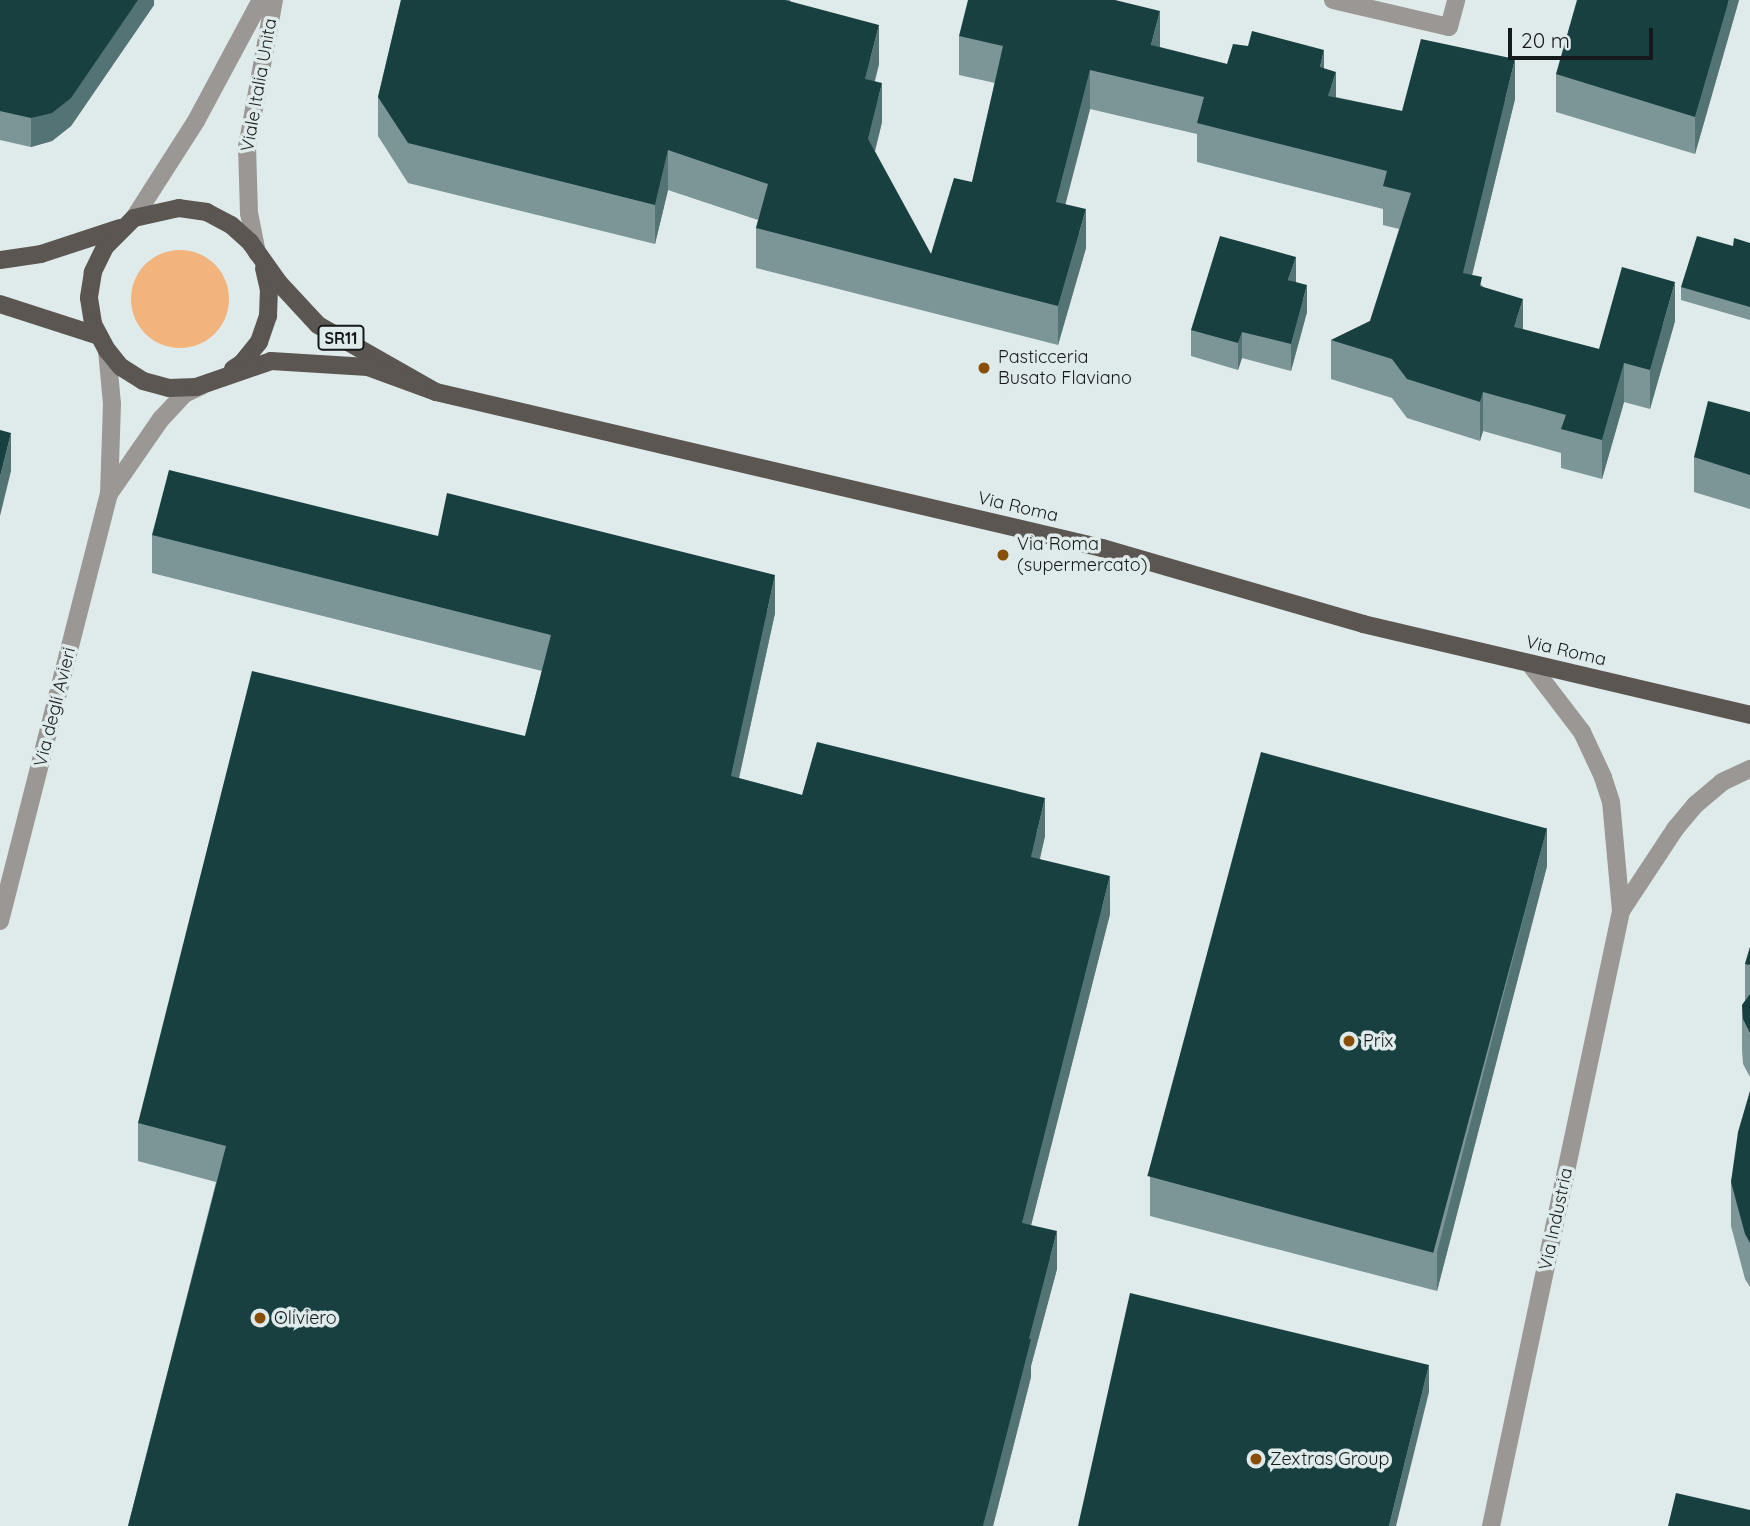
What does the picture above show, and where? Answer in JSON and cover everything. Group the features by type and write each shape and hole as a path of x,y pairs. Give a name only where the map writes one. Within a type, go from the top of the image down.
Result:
{"main road":[{"name":"Via Roma","path":"0,260 41,254 128,222 179,208 207,212 231,225 318,326 436,391"},
{"path":"103,343 93,324 89,298 93,272 105,247 128,222"},
{"name":"Via Roma","path":"217,378 242,363 259,342 268,316 269,290 260,258"},
{"name":"Via Roma","path":"0,304 103,343 121,367 143,381 169,388 196,387 271,360 368,367 436,391 1102,548 1363,624 1750,715"}],"street":[{"name":"Viale Italia Unita","path":"128,222 196,121 261,0"},
{"name":"Viale Italia Unita","path":"260,258 249,213 247,147 274,0"},
{"path":"1333,0 1449,27 1456,0"},
{"name":"Via degli Avieri","path":"0,921 109,494 112,404 103,343"},
{"name":"Via degli Avieri","path":"109,494 161,419 184,394 217,378"},
{"name":"Via Industria","path":"1491,1526 1621,911 1611,802 1603,776 1582,732 1530,664"},
{"name":"Via Industria","path":"1621,911 1655,857 1688,813 1722,782 1750,769"}],"shaded area":[{"path":"180,250 199,254 215,264 225,280 229,299 225,318 215,334 199,344 180,348 161,344 145,334 135,318 131,299 135,280 145,264 161,254"}],"building":[{"path":"0,0 138,0 71,98 52,113 31,118 0,111"},
{"path":"401,0 785,0 879,25 865,79 882,83 868,139 931,254 954,178 972,182 1003,46 959,36 968,0 1115,0 1160,11 1151,45 1227,64 1233,44 1248,46 1252,31 1324,50 1320,67 1336,72 1328,96 1402,111 1421,39 1515,59 1463,273 1482,277 1480,286 1523,299 1514,327 1599,349 1622,267 1675,282 1650,370 1624,363 1602,440 1561,429 1566,415 1483,392 1480,402 1407,379 1392,359 1331,340 1370,321 1411,193 1383,186 1387,171 1197,123 1204,97 1090,70 1056,202 1086,209 1058,306 756,228 768,184 668,150 655,205 408,143 378,97"},
{"path":"1577,0 1729,0 1695,117 1556,74"},
{"path":"1220,236 1296,257 1288,280 1307,285 1291,344 1242,332 1238,343 1191,330"},
{"path":"1697,236 1733,246 1734,238 1750,243 1750,307 1681,287"},
{"path":"1708,401 1750,412 1750,475 1694,457"},
{"path":"0,430 11,433 0,477"},
{"path":"169,470 438,536 447,493 775,575 731,776 802,795 817,742 1045,798 1031,857 1110,876 1022,1223 1057,1231 983,1526 128,1526 226,1146 138,1123 252,671 525,736 551,635 152,535"},
{"name":"Prix","path":"1261,752 1547,829 1433,1253 1147,1176"},
{"path":"1750,947 1750,965 1745,964"},
{"path":"1750,994 1750,1033 1743,1019 1742,1005"},
{"path":"1750,1091 1750,1243 1731,1182 1738,1132"},
{"name":"Zextras Group","path":"1130,1293 1429,1365 1389,1526 1078,1526"},
{"path":"1676,1493 1750,1510 1750,1526 1668,1526"}],"place":[{"name":"Pasticceria Busato Flaviano","path":"984,368"},
{"name":"Via Roma (supermercato)","path":"1003,555"},
{"name":"Prix","path":"1349,1041"},
{"name":"Oliviero","path":"260,1318"},
{"name":"Zextras Group","path":"1256,1459"}]}
